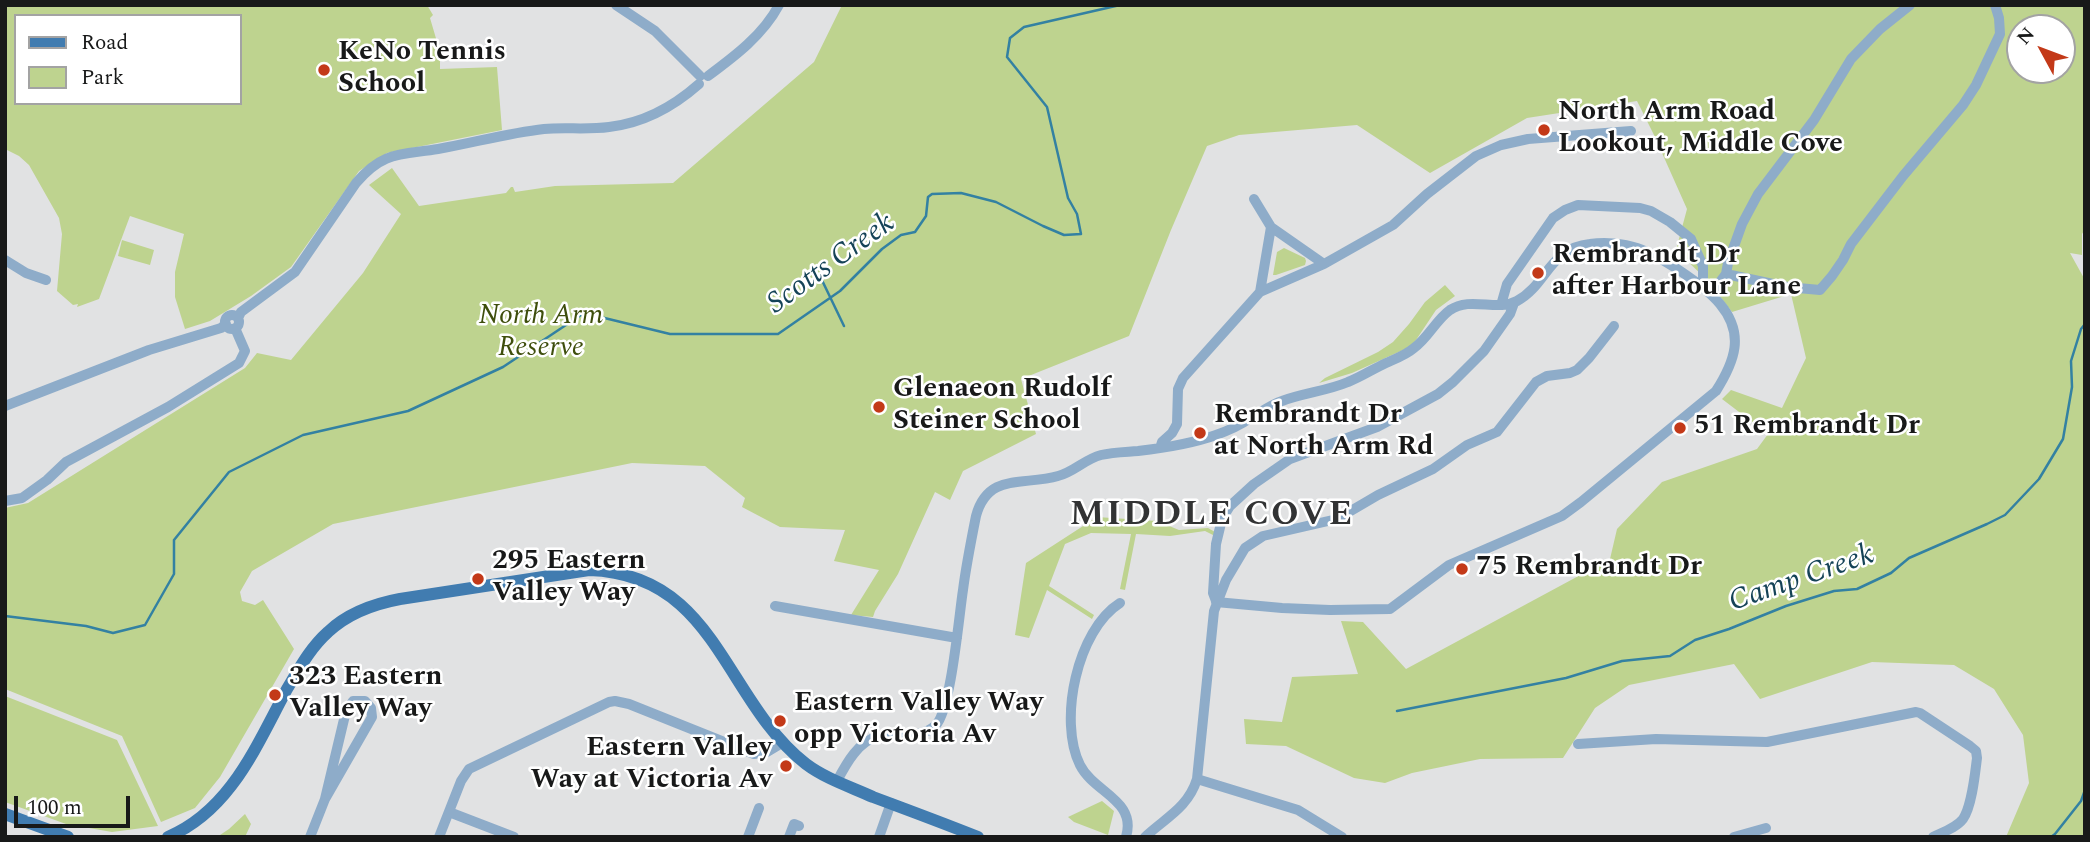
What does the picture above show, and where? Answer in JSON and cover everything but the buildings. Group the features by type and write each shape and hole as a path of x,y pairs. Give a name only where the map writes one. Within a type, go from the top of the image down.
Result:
{"main road":[{"path":"168,837 207,814 231,788 307,656 317,643 354,613 383,602 589,570 619,573 654,585 674,598 703,627 782,743 815,770 978,837"},
{"path":"5,814 68,837"}],"street":[{"path":"616,5 654,31 702,79"},
{"path":"5,406 149,350 233,323 241,312 295,272 356,183 365,172 385,158 518,133 607,128 661,113 756,37 768,24 779,5"},
{"path":"1707,291 1726,274 1749,208 1771,174 1814,120 1833,86 1858,51 1896,14 1910,5"},
{"path":"1726,274 1805,290 1820,289 1832,276 1851,244 1903,176 1963,105 1976,85 2000,34 1995,5"},
{"path":"1160,449 1162,442 1177,424 1178,389 1184,378 1260,292 1324,264 1393,225 1427,194 1476,156 1501,145 1528,139 1631,131"},
{"path":"1254,199 1271,227 1324,264"},
{"path":"1501,305 1507,284 1553,218 1565,209 1578,205 1640,208 1670,222 1691,239 1703,266 1707,291"},
{"path":"1260,292 1271,227"},
{"path":"837,781 850,758 871,739 886,735 921,734 936,725 944,711 974,526 979,505 994,488 1005,483 1068,473 1104,454 1160,449 1214,436 1282,401 1347,383 1414,348 1451,309 1464,304 1514,303 1525,296 1566,250 1589,244 1638,248 1707,291 1726,311 1735,332 1735,352 1716,391 1562,516 1450,565 1390,609 1330,610 1216,602"},
{"path":"5,260 26,273 46,280"},
{"path":"1216,602 1213,593 1216,544 1222,519 1230,506 1266,475 1290,459 1377,427 1438,394 1484,351 1506,320 1514,303"},
{"path":"5,501 22,498 66,463 168,407 239,363 245,351 233,323"},
{"path":"1145,837 1181,807 1194,789 1216,602 1239,557 1254,541 1273,533 1337,519 1378,495 1433,469 1467,445 1497,432 1536,382 1547,376 1577,370 1614,326"},
{"path":"1120,603 1101,619 1080,661 1072,699 1071,721 1073,747 1081,768 1126,813 1129,826 1126,837"},
{"path":"775,606 957,638"},
{"path":"310,837 325,799 346,711 353,701 365,701 371,708 372,717 325,799"},
{"path":"439,837 463,777 474,766 610,702 629,704 754,754 767,752 782,743"},
{"path":"1578,744 1656,739 1767,742 1920,713 1970,746 1976,751 1977,758 1967,812 1955,826 1933,837"},
{"path":"1196,779 1298,810 1342,837"},
{"path":"879,837 891,803"},
{"path":"748,837 759,808"},
{"path":"449,812 514,837"},
{"path":"789,837 794,824 799,826"},
{"path":"1734,837 1766,828"}],"green space":[{"path":"5,5 427,5 433,15 430,18 440,52 440,69 497,67 502,130 387,153 359,171 291,267 210,321 185,329 175,297 175,272 184,234 130,216 99,299 77,307 78,304 73,305 57,291 62,234 59,218 29,165 5,149"},
{"name":"North Arm Reserve","path":"842,5 2085,5 2085,229 2082,234 2082,255 2070,253 2085,280 2085,837 2006,837 2029,783 2023,735 1994,689 1954,665 1872,662 1760,699 1734,664 1629,685 1595,708 1563,758 1480,759 1412,773 1385,783 1354,778 1286,746 1246,744 1244,719 1282,722 1292,677 1358,674 1341,621 1363,622 1406,669 1610,559 1617,529 1662,482 1757,449 1768,434 1722,399 1731,390 1782,408 1806,358 1791,294 1732,312 1709,282 1676,250 1687,209 1637,101 1527,118 1430,173 1357,125 1239,135 1207,146 1129,336 1021,379 1036,434 963,471 950,500 935,492 898,574 873,617 851,615 879,570 834,561 845,530 780,527 742,507 745,498 705,466 632,463 333,524 252,571 240,592 242,601 255,605 263,600 294,649 220,777 195,808 161,822 122,736 5,689 5,508 28,503 245,368 257,353 291,360 363,273 401,214 369,185 392,168 419,206 506,193 511,187 515,192 555,186 673,183 814,62"},
{"path":"122,240 154,250 150,265 118,256"},
{"path":"1284,248 1305,258 1305,265 1273,275 1277,252"},
{"path":"1445,285 1455,296 1436,310 1412,346 1352,373 1319,383 1393,342 1425,302"},
{"path":"1097,517 1157,521 1179,530 1208,528 1215,532 1215,536 1205,531 1170,536 1136,534 1125,590 1120,589 1131,534 1091,533 1065,544 1049,586 1094,615 1092,619 1047,590 1029,638 1015,635 1026,563"},
{"path":"5,696 117,740 158,826 112,832 66,824 5,802"},
{"path":"1102,801 1114,811 1108,835 1068,817"},
{"path":"245,814 251,824 245,837 217,837 229,829"}],"waterway":[{"name":"Scotts Creek","path":"5,616 86,626 113,633 145,625 174,574 174,540 229,472 303,435 408,411 503,367 584,313 670,334 778,334 840,291 882,249 901,235 915,232 926,216 928,197 932,194 961,193 996,202 1064,235 1081,234 1077,214 1068,198 1047,107 1007,57 1010,38 1024,27 1120,5"},
{"name":"Scotts Creek","path":"819,274 844,326"},
{"name":"Camp Creek","path":"1397,711 1566,678 1622,661 1670,656 1695,640 1786,606 1834,591 1857,589 1891,573 1909,558 2005,515 2039,479 2063,439 2072,387 2071,361 2085,324"},
{"path":"2051,837 2081,801 2085,790"}],"place":[{"name":"KeNo Tennis School","path":"324,70"},
{"name":"North Arm Road Lookout, Middle Cove","path":"1544,130"},
{"name":"Rembrandt Dr after Harbour Lane","path":"1538,273"},
{"name":"Glenaeon Rudolf Steiner School","path":"879,407"},
{"name":"51 Rembrandt Dr","path":"1680,428"},
{"name":"Rembrandt Dr at North Arm Rd","path":"1200,433"},
{"name":"75 Rembrandt Dr","path":"1462,569"},
{"name":"295 Eastern Valley Way","path":"478,579"},
{"name":"323 Eastern Valley Way","path":"275,695"},
{"name":"Eastern Valley Way opp Victoria Av","path":"780,721"},
{"name":"Eastern Valley Way at Victoria Av","path":"786,766"}],"district":[{"name":"MIDDLE COVE","path":"1212,517"}]}
